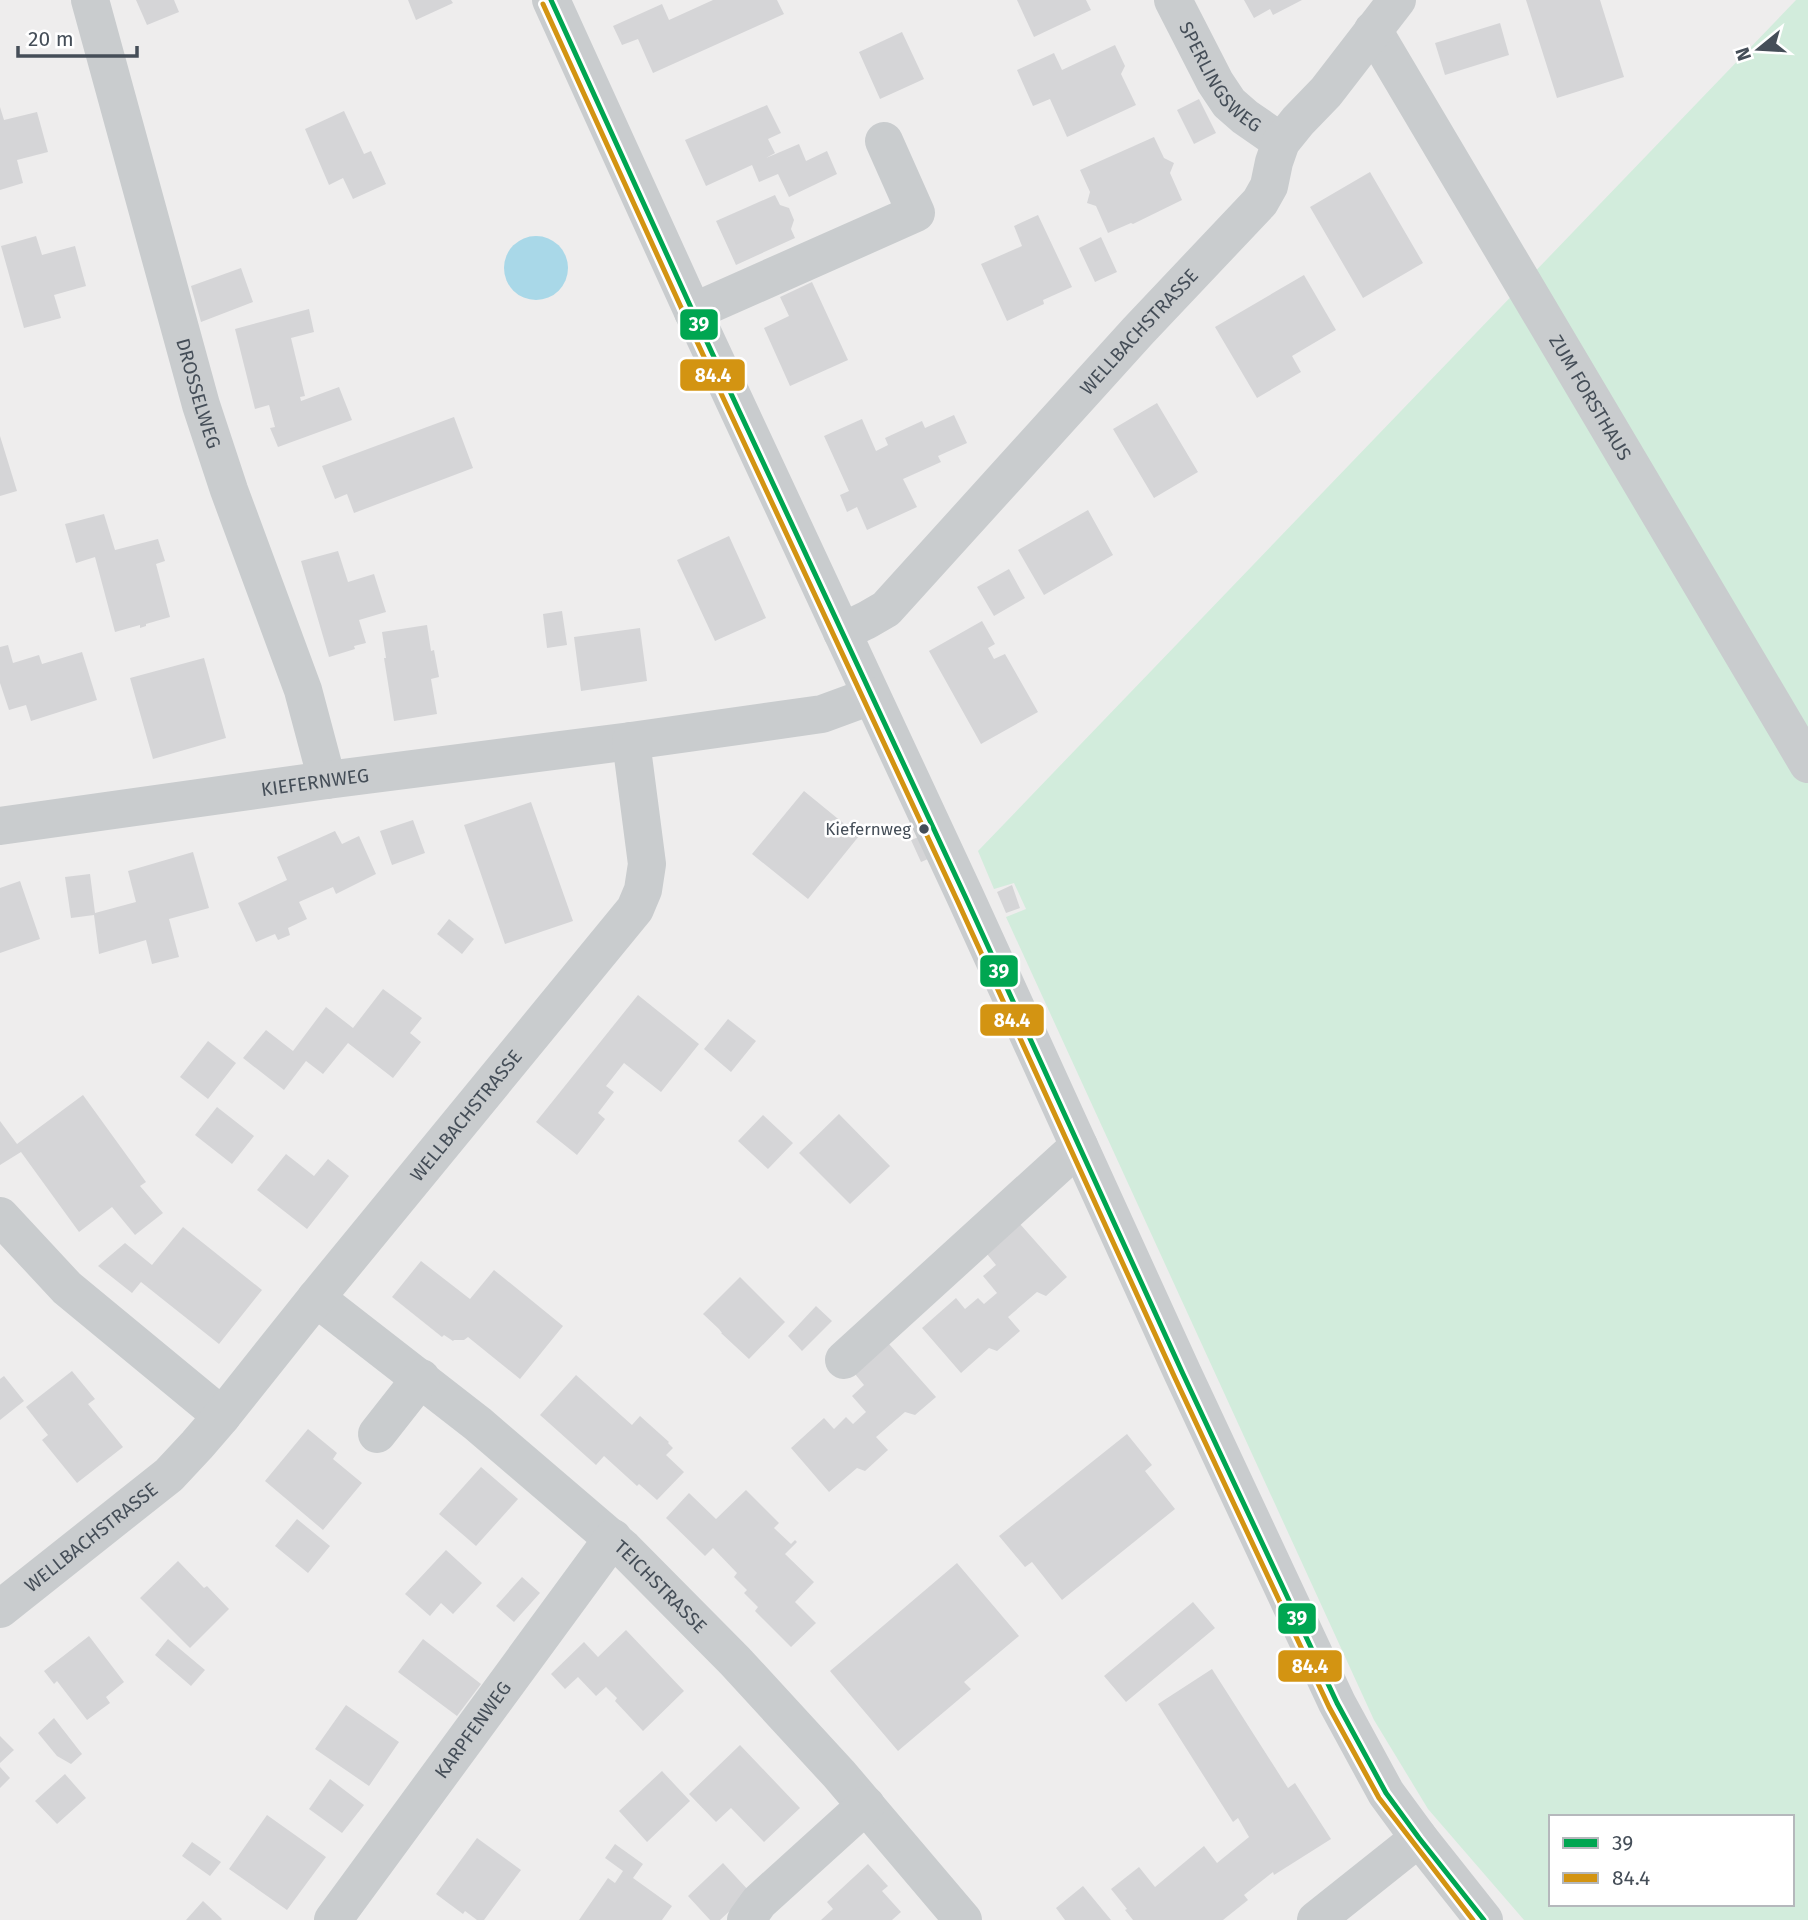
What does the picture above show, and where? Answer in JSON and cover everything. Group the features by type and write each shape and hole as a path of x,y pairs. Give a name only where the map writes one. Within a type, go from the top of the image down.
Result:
{"street":[{"name":"DROSSELWEG","path":"90,0 201,405 303,690 327,779"},
{"path":"551,0 692,312 965,895 1183,1374 1337,1703 1386,1793 1484,1920"},
{"name":"SPERLINGSWEG","path":"1173,0 1215,82 1229,103 1281,142"},
{"name":"WELLBACHSTRASSE","path":"842,632 886,609 1138,331 1261,202 1269,187 1281,142 1326,92 1397,0"},
{"name":"ZUM FORSTHAUS","path":"1373,30 1808,764"},
{"path":"692,312 916,213 884,141"},
{"path":"631,741 822,714 871,696"},
{"name":"KIEFERNWEG","path":"0,826 327,779 631,741"},
{"name":"WELLBACHSTRASSE","path":"0,1609 169,1475 222,1416 635,909 643,890 647,864 631,741"},
{"path":"844,1360 1079,1146"},
{"path":"0,1216 68,1288 222,1416"},
{"name":"TEICHSTRASSE","path":"316,1298 421,1378 612,1538 735,1661 866,1805 963,1920"},
{"path":"377,1434 421,1378"},
{"name":"KARPFENWEG","path":"333,1920 612,1538"},
{"path":"746,1920 759,1902 866,1805"},
{"path":"1316,1920 1419,1838"}],"green space":[{"path":"1796,0 1808,0 1808,1920 1524,1920 1428,1809 1374,1720 1006,917 1026,909 1014,883 994,889 978,851"}],"water":[{"path":"536,236 554,242 562,250 568,268 562,286 554,294 536,300 518,294 510,286 504,268 510,250 518,242"}],"building":[{"path":"136,0 174,0 179,12 147,25"},
{"path":"408,0 451,0 453,3 416,20"},
{"path":"713,0 777,0 784,14 653,73 638,39 622,45 613,26 662,4 669,20"},
{"path":"1017,0 1086,0 1091,10 1034,37"},
{"path":"1244,0 1302,0 1273,15 1270,9 1254,18"},
{"path":"1526,0 1600,0 1624,77 1557,98"},
{"path":"1500,23 1509,55 1445,75 1435,43"},
{"path":"902,32 924,79 880,99 859,52"},
{"path":"1115,45 1125,66 1121,74 1136,105 1067,137 1050,99 1033,106 1017,70 1054,53 1062,70"},
{"path":"1199,99 1216,133 1194,144 1177,110"},
{"path":"767,105 781,133 768,139 775,153 766,158 799,144 806,161 827,151 837,174 789,197 778,174 759,182 752,165 706,186 685,140"},
{"path":"0,107 4,120 37,112 48,152 17,160 23,183 0,190"},
{"path":"344,111 364,154 371,151 386,184 353,199 343,178 329,185 305,129"},
{"path":"1154,137 1164,158 1174,163 1170,173 1182,200 1108,233 1096,206 1087,203 1090,192 1080,170"},
{"path":"1370,172 1423,263 1363,298 1310,207"},
{"path":"775,195 780,205 789,208 794,220 791,229 795,238 736,265 716,221"},
{"path":"1038,215 1072,287 1007,321 981,264 1022,246 1014,226"},
{"path":"36,236 42,255 75,246 86,286 54,295 61,318 24,328 1,246"},
{"path":"1101,237 1117,272 1095,282 1079,248"},
{"path":"241,268 253,302 201,322 191,286"},
{"path":"1304,275 1336,330 1292,356 1301,372 1257,398 1215,327"},
{"path":"812,282 848,360 790,386 764,328 789,316 780,297"},
{"path":"309,309 314,332 291,338 305,396 300,397 301,401 339,387 352,420 278,447 270,428 275,427 269,405 255,409 235,329"},
{"path":"1157,403 1198,472 1154,498 1113,429"},
{"path":"954,415 967,443 938,456 941,462 903,479 917,507 867,530 857,507 847,512 840,495 849,491 824,436 862,419 876,451 888,445 885,438 922,421 925,428"},
{"path":"454,417 473,468 354,513 347,494 335,499 322,466"},
{"path":"0,436 17,491 0,496"},
{"path":"1088,510 1113,555 1044,595 1018,550"},
{"path":"104,514 115,550 158,539 165,561 156,564 170,617 140,628 140,625 115,632 95,557 76,563 65,524"},
{"path":"729,536 766,618 715,641 677,560"},
{"path":"338,551 348,582 374,574 386,612 359,620 366,643 329,657 301,561"},
{"path":"1009,569 1025,598 994,616 977,587"},
{"path":"562,611 567,645 547,648 543,614"},
{"path":"982,621 995,644 988,648 994,659 1005,654 1038,712 981,744 929,651"},
{"path":"427,625 439,677 431,679 437,714 394,721 382,632"},
{"path":"640,628 647,681 581,691 574,637"},
{"path":"8,645 13,663 39,655 42,664 82,652 97,700 31,721 26,705 9,710 0,683 0,647"},
{"path":"204,658 226,738 153,759 130,678"},
{"path":"804,791 859,836 808,899 752,854"},
{"path":"531,802 573,921 505,944 464,825"},
{"path":"413,820 425,853 392,865 380,831"},
{"path":"335,831 342,844 359,836 376,874 336,894 333,887 299,902 307,919 288,928 290,935 278,940 275,934 256,942 238,903 287,880 277,857"},
{"path":"926,834 935,856 921,862 911,840"},
{"path":"193,852 209,908 169,919 179,957 152,964 146,940 99,954 94,915 71,918 65,877 90,874 95,913 136,902 128,871"},
{"path":"20,881 40,939 0,953 0,888"},
{"path":"1012,885 1020,908 1006,913 997,892"},
{"path":"449,919 474,939 462,954 437,934"},
{"path":"383,989 422,1018 410,1033 421,1042 393,1078 348,1043 323,1074 306,1061 284,1090 243,1058 266,1030 293,1051 326,1007 353,1028"},
{"path":"638,995 699,1044 661,1092 624,1063 606,1086 614,1092 598,1113 605,1119 577,1155 536,1122"},
{"path":"728,1019 756,1041 731,1072 704,1049"},
{"path":"208,1041 236,1063 208,1099 180,1077"},
{"path":"83,1095 146,1182 140,1186 163,1213 135,1235 112,1207 79,1232 21,1152 0,1165 0,1121 17,1144"},
{"path":"217,1107 254,1136 232,1164 195,1135"},
{"path":"839,1114 890,1166 850,1204 799,1153"},
{"path":"763,1115 793,1143 768,1169 738,1141"},
{"path":"286,1154 314,1176 328,1159 349,1176 307,1229 257,1190"},
{"path":"1020,1224 1067,1277 1046,1296 1037,1292 1008,1317 1020,1331 997,1351 989,1348 961,1373 922,1328 956,1298 965,1309 978,1298 984,1304 997,1293 983,1276 996,1265 987,1254"},
{"path":"183,1227 262,1290 219,1344 141,1282 132,1293 98,1266 125,1243 152,1265"},
{"path":"421,1261 470,1299 494,1270 563,1326 520,1379 468,1337 453,1341 444,1335 442,1337 392,1297"},
{"path":"740,1277 785,1322 749,1359 703,1314"},
{"path":"816,1306 832,1321 802,1351 788,1336"},
{"path":"889,1344 936,1397 915,1415 905,1412 876,1437 888,1450 865,1471 857,1468 829,1492 791,1448 824,1418 834,1429 846,1417 853,1424 866,1412 852,1396 864,1385 855,1374"},
{"path":"72,1371 95,1399 88,1404 123,1447 77,1483 42,1440 48,1435 26,1407"},
{"path":"576,1375 632,1425 640,1416 673,1448 666,1455 684,1472 657,1500 604,1456 596,1465 540,1415"},
{"path":"4,1376 24,1401 0,1420 0,1379"},
{"path":"308,1429 337,1453 333,1459 362,1483 323,1530 265,1481"},
{"path":"1127,1434 1152,1465 1145,1471 1175,1509 1062,1600 1032,1562 1025,1567 999,1536"},
{"path":"481,1467 518,1499 476,1546 439,1514"},
{"path":"746,1490 779,1523 774,1528 791,1544 795,1540 797,1542 785,1554 814,1582 795,1602 816,1623 791,1647 755,1611 758,1607 744,1593 747,1590 734,1577 737,1573 713,1548 705,1556 666,1518 689,1493 716,1519"},
{"path":"297,1519 330,1546 308,1573 275,1546"},
{"path":"446,1550 482,1583 453,1614 441,1603 430,1616 405,1594"},
{"path":"178,1561 229,1609 190,1648 140,1598"},
{"path":"957,1563 1019,1636 964,1682 971,1689 898,1751 830,1671"},
{"path":"522,1577 540,1593 514,1622 496,1606"},
{"path":"1193,1602 1215,1628 1126,1702 1104,1676"},
{"path":"626,1630 684,1691 643,1731 615,1701 617,1698 606,1687 596,1696 578,1677 565,1689 551,1674 584,1642 598,1657"},
{"path":"89,1636 124,1682 106,1697 110,1703 87,1720 57,1681 54,1684 44,1671"},
{"path":"168,1639 205,1670 191,1686 155,1655"},
{"path":"423,1639 481,1684 457,1716 398,1672"},
{"path":"1212,1669 1288,1788 1295,1783 1331,1839 1274,1875 1273,1872 1244,1895 1248,1900 1223,1920 1133,1920 1111,1889 1139,1867 1155,1887 1204,1846 1217,1863 1249,1837 1238,1818 1233,1822 1158,1704"},
{"path":"346,1705 399,1742 369,1786 315,1749"},
{"path":"54,1718 82,1754 71,1764 57,1756 38,1733"},
{"path":"0,1736 14,1750 0,1763"},
{"path":"740,1745 800,1808 764,1842 731,1808 716,1822 689,1794"},
{"path":"0,1767 10,1778 0,1788"},
{"path":"662,1771 690,1801 647,1842 619,1811"},
{"path":"65,1774 86,1798 57,1824 35,1801"},
{"path":"330,1779 364,1805 342,1833 309,1809"},
{"path":"267,1815 326,1857 287,1910 229,1869"},
{"path":"477,1838 521,1870 484,1920 477,1920 465,1911 463,1914 436,1894"},
{"path":"192,1842 221,1862 210,1876 182,1856"},
{"path":"615,1844 643,1864 633,1878 672,1906 662,1920 579,1920 608,1878 615,1883 623,1871 605,1858"},
{"path":"723,1863 750,1892 720,1920 710,1920 688,1896"},
{"path":"868,1864 888,1886 882,1891 901,1912 892,1920 821,1920 833,1909 827,1902"},
{"path":"1083,1886 1111,1920 1065,1920 1056,1908"},
{"path":"203,1901 222,1919 221,1920 186,1920"}],"transit line":[{"name":"39","path":"551,0 1337,1703 1386,1793 1484,1920"},
{"name":"84.4","path":"543,4 1329,1707 1379,1798 1473,1920"}],"place":[{"name":"Kiefernweg","path":"924,829"}]}
